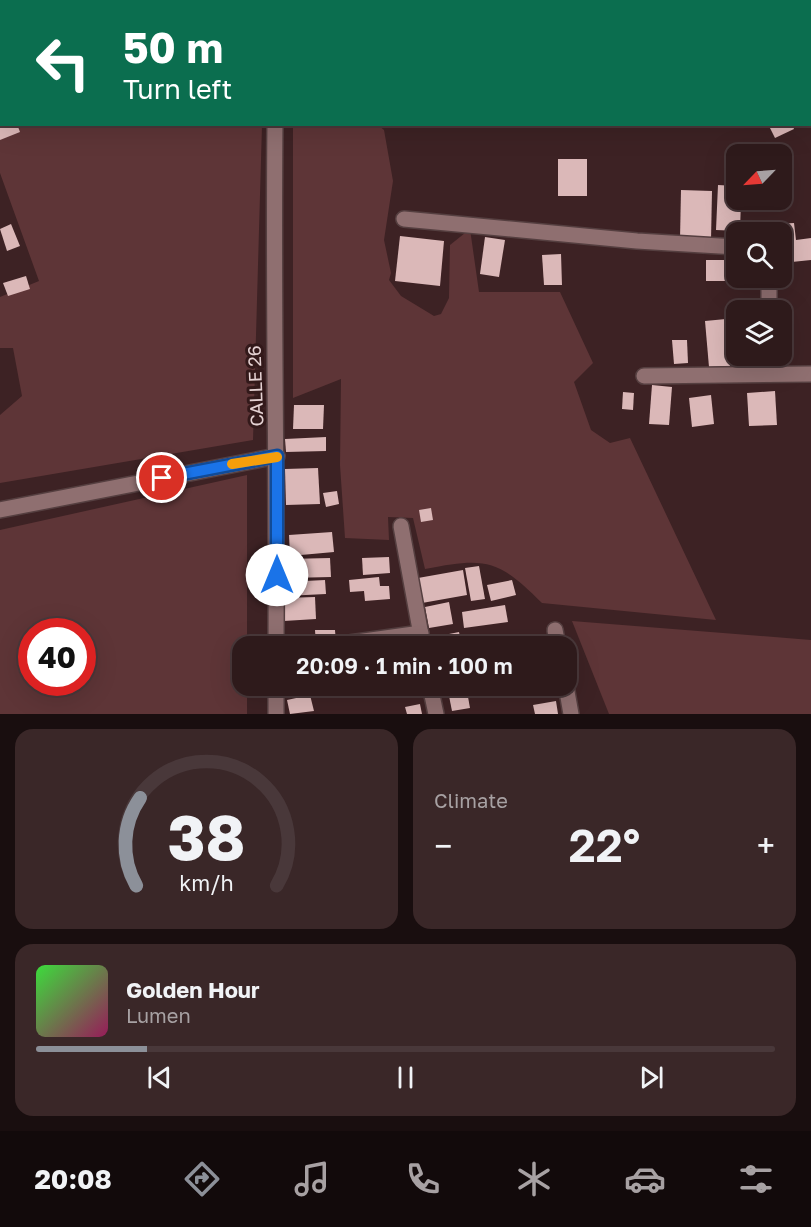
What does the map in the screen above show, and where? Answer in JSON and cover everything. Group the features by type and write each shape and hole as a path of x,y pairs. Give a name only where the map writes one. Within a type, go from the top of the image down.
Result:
{"street":[{"name":"CALLE 26","path":"275,126 273,337 277,456 276,636"},
{"path":"404,219 637,241 726,246"},
{"path":"770,366 770,375"},
{"path":"644,376 811,374"},
{"path":"0,510 277,456"},
{"path":"401,526 421,636"},
{"path":"555,630 556,636"},
{"path":"276,696 276,714"},
{"path":"432,696 436,714"},
{"path":"568,696 571,714"}],"shaded area":[{"path":"26,126 262,126 253,440 0,483 0,415 22,396 13,348 0,348 0,297 39,281 0,173 0,135"},
{"path":"293,126 379,126 384,130 393,181 384,240 391,273 389,280 401,296 434,316 441,314 449,298 450,245 470,229 479,292 560,292 593,363 574,382 591,430 610,443 630,438 716,620 542,603 514,577 490,565 463,563 425,569 413,518 388,517 389,540 345,538 340,465 341,379 293,398"},
{"path":"247,475 247,636 232,636 232,696 247,696 247,714 0,714 0,530"},
{"path":"572,621 811,640 811,714 609,714"}],"building":[{"path":"0,126 18,126 20,132 0,140"},
{"path":"769,126 793,126 794,129 775,138"},
{"path":"558,159 587,159 587,196 558,196"},
{"path":"718,185 726,185 726,210 741,210 740,222 726,222 726,230 716,230"},
{"path":"681,190 712,191 711,240 680,239"},
{"path":"792,223 794,223 796,240 811,238 811,260 792,262"},
{"path":"11,224 20,246 7,251 0,229"},
{"path":"400,236 444,241 440,286 395,281"},
{"path":"485,237 505,240 499,277 480,274"},
{"path":"561,254 562,285 544,285 542,255"},
{"path":"706,260 726,260 726,281 706,281"},
{"path":"26,276 30,289 8,296 3,283"},
{"path":"726,319 726,366 730,366 709,367 705,321"},
{"path":"672,340 687,340 688,363 674,364"},
{"path":"652,385 672,387 669,425 649,424"},
{"path":"775,391 777,425 749,426 747,393"},
{"path":"623,392 634,393 633,410 622,409"},
{"path":"711,395 714,424 692,427 689,398"},
{"path":"294,405 324,405 323,429 293,429"},
{"path":"326,437 326,451 286,452 285,439"},
{"path":"318,468 320,504 286,505 285,469"},
{"path":"337,491 339,504 326,507 323,493"},
{"path":"431,508 433,520 421,522 419,510"},
{"path":"332,532 334,552 290,556 289,535"},
{"path":"389,557 390,573 363,575 362,558"},
{"path":"330,558 331,577 289,578 288,559"},
{"path":"479,566 485,599 471,601 465,568"},
{"path":"463,570 467,595 422,603 418,578"},
{"path":"379,577 380,586 389,586 390,599 365,601 364,591 350,592 349,580"},
{"path":"325,580 326,594 285,596 284,582"},
{"path":"512,580 516,595 491,601 487,585"},
{"path":"315,597 316,619 284,621 283,598"},
{"path":"449,602 453,624 429,628 425,607"},
{"path":"505,605 508,622 464,628 462,612"},
{"path":"315,630 335,630 335,636 315,636"},
{"path":"459,632 460,636 439,636"},
{"path":"310,696 314,711 290,714 287,700"},
{"path":"449,696 468,696 470,708 452,711"},
{"path":"556,701 558,714 535,714 533,705"},
{"path":"420,704 422,714 407,714 405,707"}],"slow traffic":[{"path":"232,464 277,457"}],"route":[{"path":"162,478 277,456 277,575"}]}
